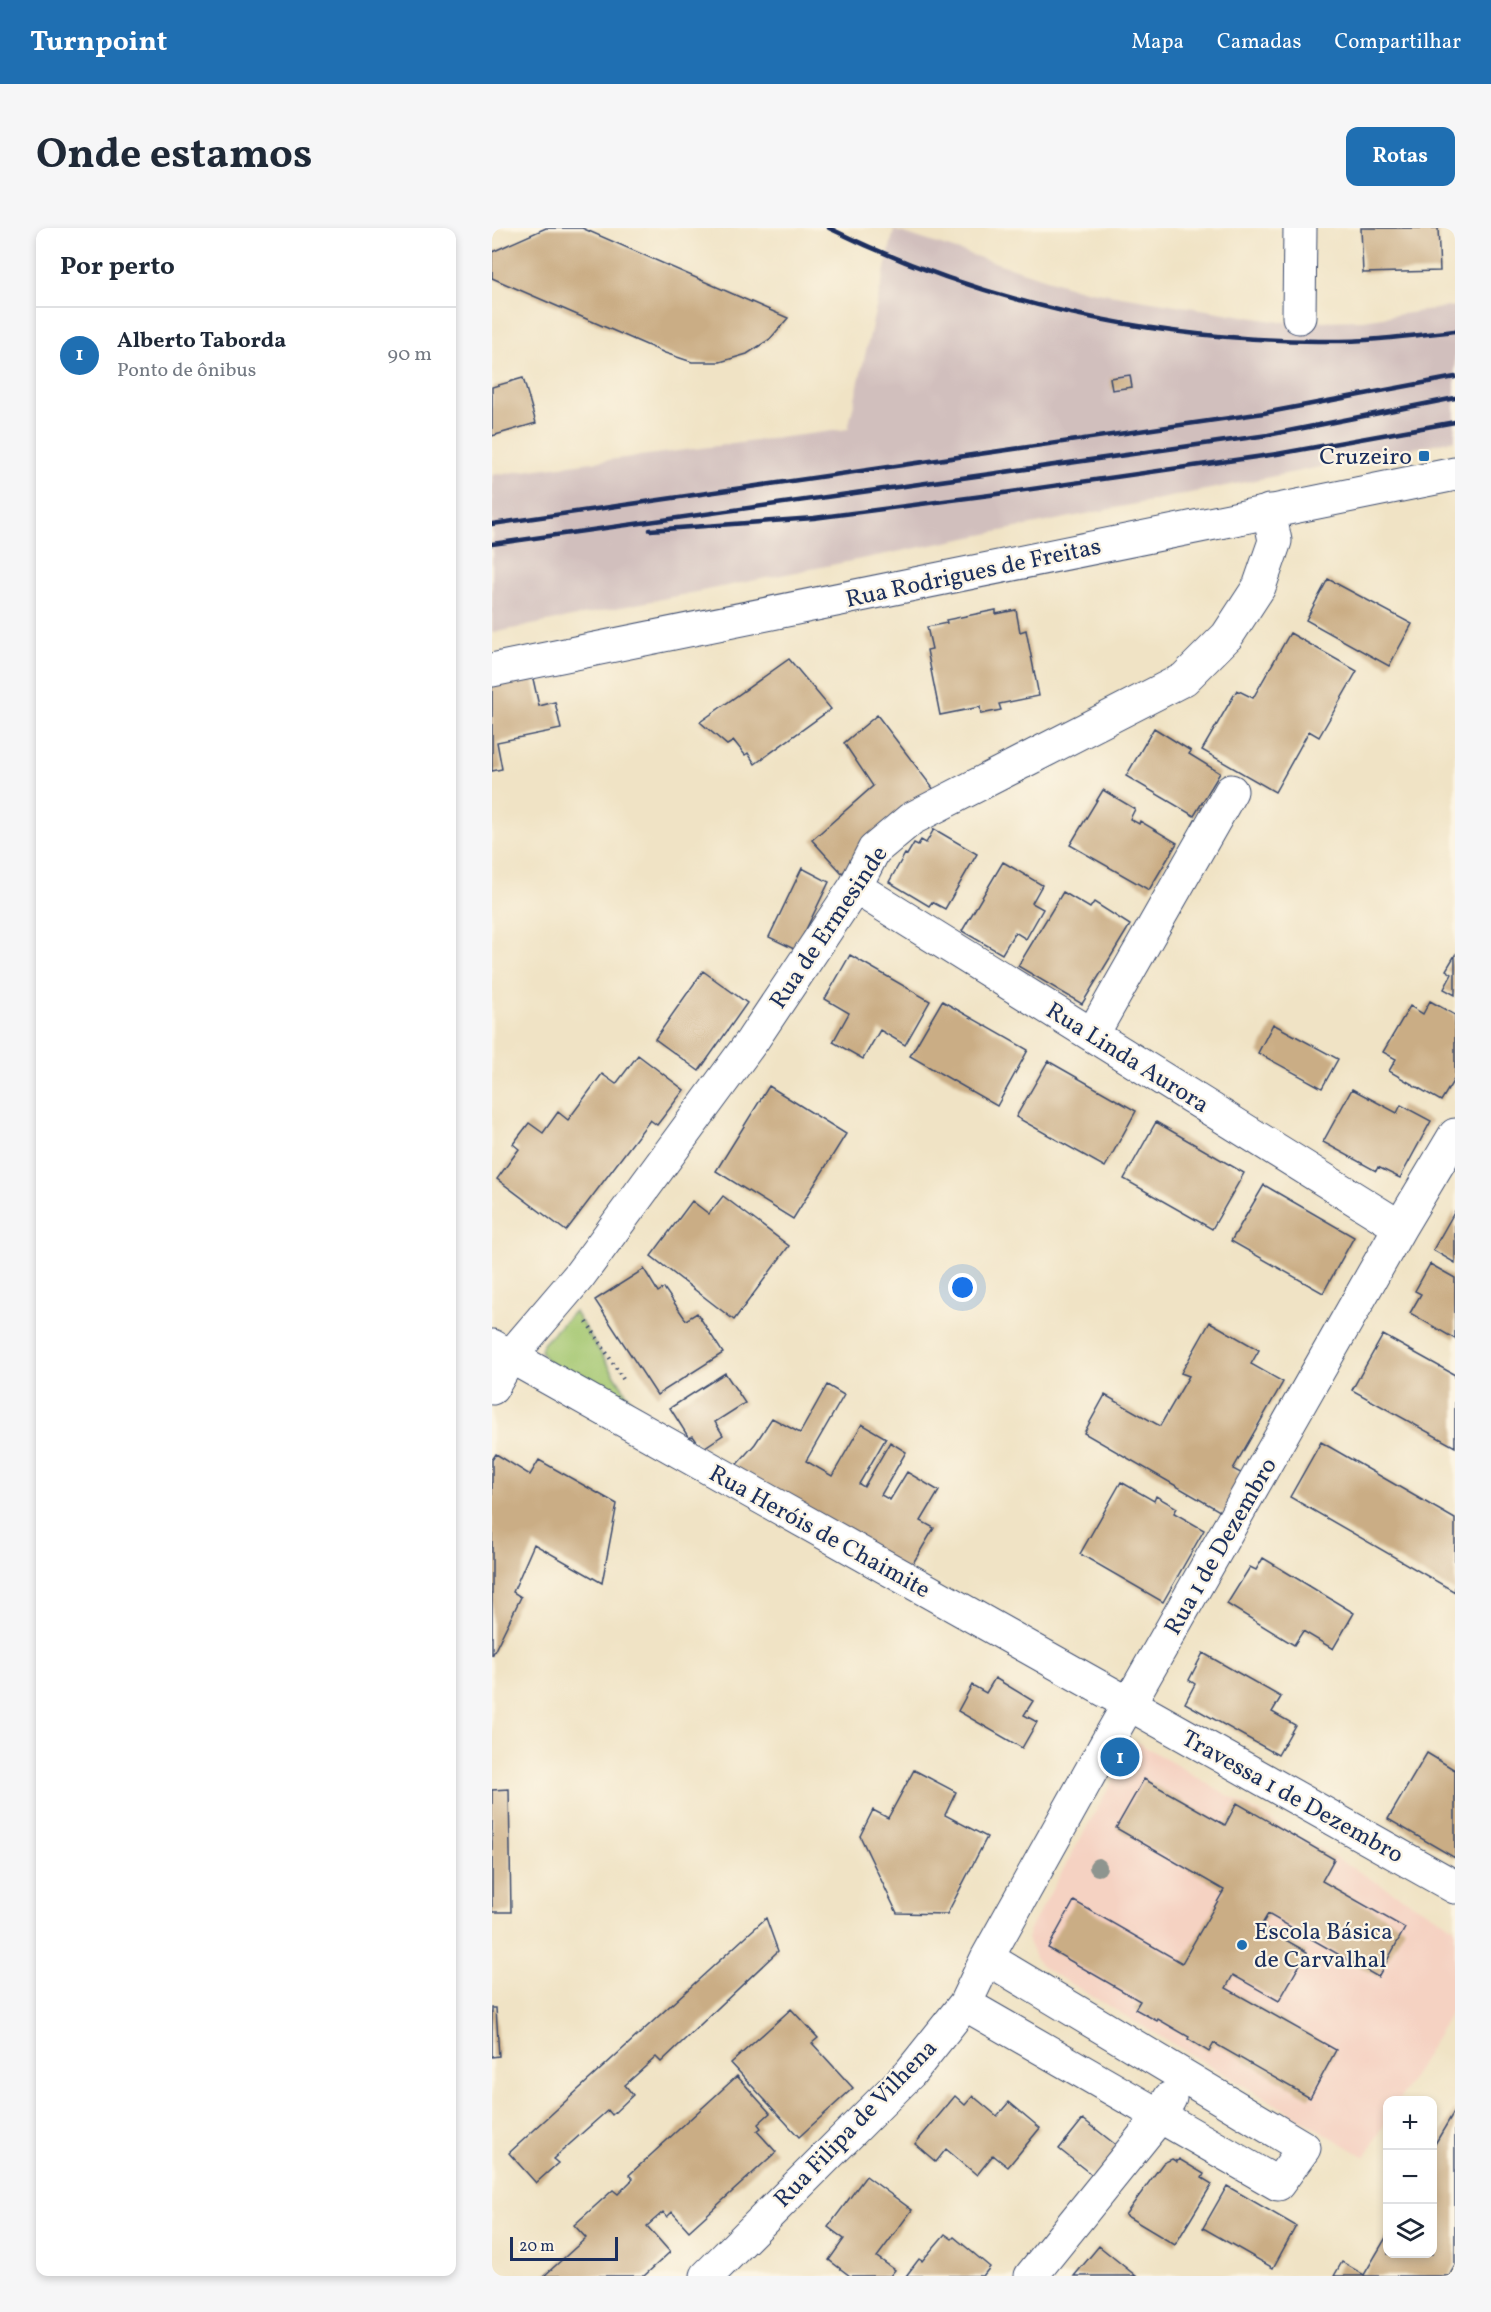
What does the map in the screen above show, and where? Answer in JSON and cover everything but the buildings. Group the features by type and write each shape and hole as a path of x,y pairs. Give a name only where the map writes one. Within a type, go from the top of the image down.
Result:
{"street":[{"path":"1299,317 1300,228"},
{"name":"Rua Rodrigues de Freitas","path":"492,670 1455,474"},
{"name":"Rua de Ermesinde","path":"492,1388 501,1351 568,1290 752,1041 855,887 874,850 911,819 1184,679 1227,636 1259,587 1275,541 1269,511"},
{"path":"1092,1035 1231,791"},
{"name":"Rua Linda Aurora","path":"855,887 1401,1227"},
{"name":"Rua 1 de Dezembro","path":"987,1958 1455,1135"},
{"name":"Rua Heróis de Chaimite","path":"501,1351 1130,1704"},
{"name":"Travessa 1 de Dezembro","path":"1130,1704 1455,1887"},
{"path":"965,2004 1278,2184 1304,2148 987,1958"},
{"name":"Rua Filipa de Vilhena","path":"707,2276 910,2073 965,2004 987,1958"},
{"path":"1031,2276 1160,2116 1183,2075"}],"path":[{"path":"568,1290 625,1382"}],"shaded area":[{"path":"894,230 1078,289 1280,322 1363,320 1455,306 1455,440 492,633 492,475 848,429"},
{"name":"Escola Básica de Carvalhal","path":"1135,1741 1455,1928 1455,2005 1401,2096 1383,2096 1383,2127 1365,2157 1044,1968 1036,1960 1027,1939 1030,1929"}],"green space":[{"path":"574,1311 646,1424 546,1360 541,1351 543,1344"}],"railway":[{"path":"829,228 946,277 1006,296 1130,325 1256,339 1319,341 1370,340 1455,331"},
{"path":"492,524 1264,413 1455,377"},
{"path":"492,544 1268,435 1455,398"},
{"path":"650,530 814,518 990,495 1277,454 1455,422"}],"place":[{"name":"Cruzeiro","path":"1424,456"},
{"name":"Alberto Taborda","path":"1120,1757"},
{"name":"Escola Básica de Carvalhal","path":"1242,1945"}]}
